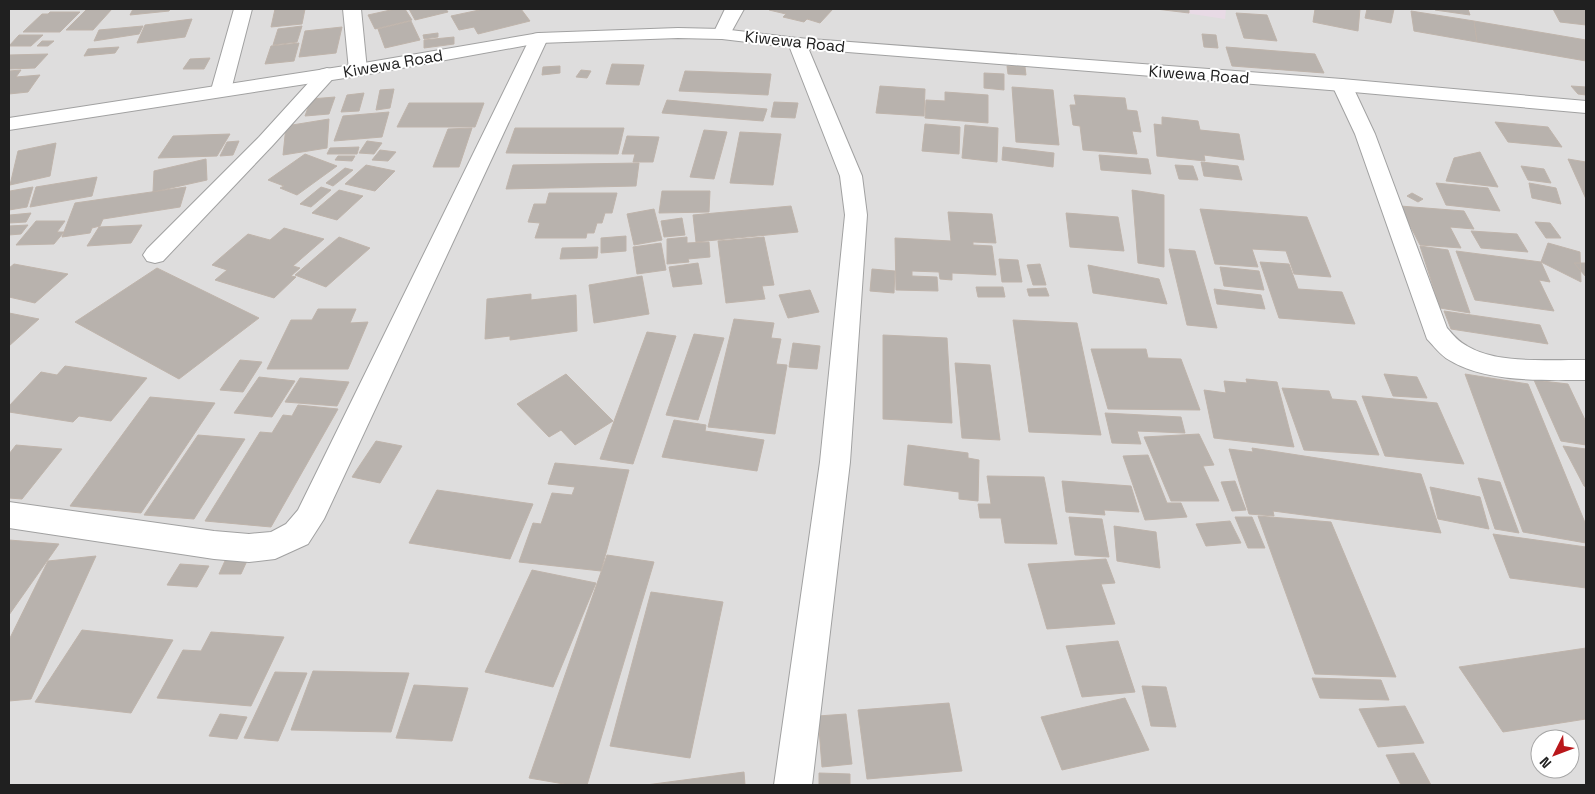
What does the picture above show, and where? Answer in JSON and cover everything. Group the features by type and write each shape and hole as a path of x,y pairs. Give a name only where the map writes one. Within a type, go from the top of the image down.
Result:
{"street":[{"path":"221,90 243,9"},
{"path":"352,9 358,70"},
{"path":"722,34 731,13 735,9"},
{"name":"Kiwewa Road","path":"9,124 358,70 539,38 678,32 722,34 797,43 1342,85 1586,107"},
{"path":"9,515 214,545 250,548 275,545 297,534 308,519 539,38"},
{"path":"793,785 835,462 856,215 851,176 797,43"},
{"path":"155,255 266,141 327,74"},
{"path":"1342,85 1366,134 1436,332 1447,345 1460,354 1480,362 1512,367 1586,370"}],"shaded area":[{"path":"9,9 1586,9 1586,785 9,785"},
{"path":"1159,9 1226,9 1225,19"}],"building":[{"path":"87,9 112,9 93,30 66,30"},
{"path":"133,9 170,9 169,11 130,15"},
{"path":"275,9 305,9 302,24 271,27"},
{"path":"395,9 405,9 412,20 375,29 368,15"},
{"path":"409,9 446,9 448,12 415,20"},
{"path":"484,9 521,9 530,21 478,34 474,27 459,30 451,16"},
{"path":"770,9 833,9 820,23 807,19 804,22 783,17 786,14"},
{"path":"1156,9 1189,9 1189,13"},
{"path":"1315,9 1360,9 1358,31 1313,22"},
{"path":"1367,9 1394,9 1391,23 1365,18"},
{"path":"1468,9 1470,15 1435,10"},
{"path":"1553,9 1586,9 1586,25 1560,22"},
{"path":"1411,11 1474,21 1477,42 1414,31"},
{"path":"50,12 80,12 60,32 23,32 42,14"},
{"path":"1236,13 1267,15 1277,41 1244,38"},
{"path":"192,19 185,37 137,43 145,25"},
{"path":"411,21 420,40 385,48 378,29"},
{"path":"1474,21 1586,40 1586,61 1477,42"},
{"path":"143,26 139,34 94,41 99,30"},
{"path":"302,26 297,42 273,45 278,29"},
{"path":"342,27 336,53 299,57 305,31"},
{"path":"438,33 438,37 424,39 423,35"},
{"path":"1202,34 1216,35 1218,48 1204,47"},
{"path":"19,35 43,35 31,46 9,46"},
{"path":"454,37 454,44 424,48 424,40"},
{"path":"42,41 54,41 48,46 37,46"},
{"path":"299,43 294,61 265,64 271,46"},
{"path":"119,47 115,53 84,56 88,49"},
{"path":"1226,47 1315,54 1324,73 1232,66"},
{"path":"48,54 35,68 9,69 9,55"},
{"path":"210,58 204,69 183,69 190,59"},
{"path":"612,64 644,65 639,85 606,84"},
{"path":"560,66 560,73 542,75 543,67"},
{"path":"1007,66 1025,67 1026,75 1008,74"},
{"path":"21,70 16,77 40,75 28,92 9,94 9,71"},
{"path":"581,70 591,71 587,78 576,77"},
{"path":"685,71 771,74 768,95 679,91"},
{"path":"984,73 1004,74 1004,90 984,88"},
{"path":"880,86 925,89 924,116 876,113"},
{"path":"1571,86 1586,87 1586,95 1578,94"},
{"path":"1012,87 1053,90 1059,145 1016,142"},
{"path":"394,89 390,108 376,110 380,90"},
{"path":"945,92 988,95 988,123 925,118 926,100 945,101"},
{"path":"364,93 359,111 341,112 347,95"},
{"path":"1074,95 1125,98 1127,110 1137,111 1141,132 1132,131 1137,154 1083,150 1080,126 1073,125 1070,105 1076,105"},
{"path":"335,97 329,114 305,116 311,99"},
{"path":"667,100 767,109 763,121 662,113"},
{"path":"774,102 798,103 795,118 771,117"},
{"path":"409,103 484,103 475,127 397,127"},
{"path":"389,112 382,137 334,141 343,116"},
{"path":"1162,117 1198,121 1200,130 1239,134 1244,160 1204,155 1205,161 1157,156 1154,124 1162,125"},
{"path":"329,119 327,148 283,155 286,126"},
{"path":"1495,122 1548,127 1562,147 1508,142"},
{"path":"925,124 960,127 959,154 922,151"},
{"path":"965,125 998,128 997,162 962,158"},
{"path":"472,128 459,167 433,167 448,129"},
{"path":"515,128 624,128 618,154 506,153"},
{"path":"704,130 727,132 714,179 690,177"},
{"path":"740,132 781,134 773,185 730,183"},
{"path":"230,134 217,156 158,158 173,136"},
{"path":"627,136 659,137 653,162 633,162 635,154 622,154"},
{"path":"239,141 233,155 220,156 227,142"},
{"path":"367,141 382,143 374,154 359,153"},
{"path":"56,143 50,176 10,185 18,151"},
{"path":"359,147 357,154 327,154 330,148"},
{"path":"1003,147 1054,153 1053,167 1002,160"},
{"path":"380,150 396,152 388,161 372,160"},
{"path":"1480,152 1498,187 1446,181 1454,158"},
{"path":"305,154 337,166 297,195 280,188 284,186 268,180"},
{"path":"1099,155 1148,159 1151,174 1101,170"},
{"path":"338,156 355,156 352,161 335,160"},
{"path":"206,159 207,180 153,192 154,171"},
{"path":"1568,159 1586,162 1586,199"},
{"path":"1201,162 1238,166 1242,180 1204,176"},
{"path":"639,163 636,186 506,189 513,165"},
{"path":"366,165 395,171 375,191 345,184"},
{"path":"1175,165 1193,166 1198,180 1179,179"},
{"path":"1521,166 1544,169 1551,183 1528,180"},
{"path":"345,168 353,170 333,186 326,183"},
{"path":"97,177 92,196 30,207 36,187"},
{"path":"1436,183 1488,188 1500,211 1446,205"},
{"path":"1529,183 1556,188 1561,204 1532,198"},
{"path":"33,187 27,207 9,210 10,191"},
{"path":"186,187 180,207 103,219 100,226 92,228 90,233 62,237 75,203"},
{"path":"321,187 331,190 311,207 300,204"},
{"path":"339,190 363,196 337,220 312,213"},
{"path":"1132,190 1164,195 1164,267 1138,263"},
{"path":"662,191 710,191 709,212 659,213"},
{"path":"549,193 617,193 612,213 605,213 602,223 597,223 594,233 587,233 586,238 535,238 540,223 528,222 534,204 546,204"},
{"path":"1412,193 1423,199 1418,202 1407,196"},
{"path":"791,206 798,232 696,242 693,215"},
{"path":"1400,206 1464,211 1474,229 1450,227 1461,248 1420,245"},
{"path":"654,209 662,240 634,245 627,214"},
{"path":"1200,209 1307,217 1331,277 1294,274 1286,251 1252,249 1258,267 1215,264"},
{"path":"948,212 992,214 996,243 973,242 973,245 992,246 996,275 952,273 952,280 940,279 939,272 912,271 912,276 937,277 938,291 896,290 895,238 951,241"},
{"path":"31,213 26,222 9,223 10,215"},
{"path":"1066,213 1118,217 1124,251 1070,247"},
{"path":"682,218 685,235 664,237 661,221"},
{"path":"36,221 65,221 57,232 64,232 54,244 16,245"},
{"path":"1535,222 1550,223 1561,238 1546,238"},
{"path":"28,225 21,234 9,235 9,226"},
{"path":"142,225 131,243 87,246 99,227"},
{"path":"284,228 324,239 293,266 300,268 291,276 296,277 274,298 215,280 227,270 212,265 248,234 270,240"},
{"path":"1471,231 1517,234 1528,252 1481,248"},
{"path":"626,236 626,251 601,253 601,238"},
{"path":"339,237 370,248 326,287 295,275"},
{"path":"687,237 687,243 709,242 710,257 688,259 689,262 667,264 667,239"},
{"path":"764,237 774,285 762,286 765,299 726,303 718,241"},
{"path":"661,243 666,270 637,274 633,247"},
{"path":"1548,243 1580,252 1581,282 1541,262"},
{"path":"1420,246 1448,250 1470,313 1440,308"},
{"path":"598,247 597,258 560,259 562,248"},
{"path":"1169,249 1195,251 1217,328 1187,325"},
{"path":"1456,251 1541,262 1550,282 1539,280 1554,311 1475,300"},
{"path":"999,259 1018,260 1022,282 1002,282"},
{"path":"1260,262 1289,264 1298,289 1342,292 1355,324 1279,318"},
{"path":"698,263 702,284 673,287 669,267"},
{"path":"1574,263 1586,263 1586,277"},
{"path":"14,264 68,274 35,303 9,297 9,268"},
{"path":"1040,264 1046,285 1033,285 1027,265"},
{"path":"1088,265 1159,279 1167,304 1093,293"},
{"path":"1220,267 1259,271 1264,290 1224,286"},
{"path":"157,268 259,318 179,379 75,322"},
{"path":"872,269 895,271 894,293 870,291"},
{"path":"642,276 649,314 594,323 589,285"},
{"path":"976,287 1003,287 1005,297 978,297"},
{"path":"1046,288 1049,296 1029,296 1027,289"},
{"path":"1214,289 1261,295 1265,309 1217,304"},
{"path":"810,290 819,312 788,318 779,295"},
{"path":"531,294 531,300 576,295 577,331 510,340 510,336 485,339 487,299"},
{"path":"318,309 356,309 350,323 368,322 348,369 267,369 291,320 312,320"},
{"path":"1444,311 1540,325 1548,344 1451,329"},
{"path":"9,313 39,319 9,346"},
{"path":"734,319 774,323 771,338 781,339 776,364 787,365 775,434 708,427"},
{"path":"1013,320 1077,323 1101,435 1029,432"},
{"path":"647,332 676,336 633,464 600,459"},
{"path":"694,334 724,338 698,420 666,415"},
{"path":"883,335 947,338 952,423 883,419"},
{"path":"793,343 820,346 817,369 789,367"},
{"path":"1091,349 1146,349 1148,358 1181,359 1200,410 1108,409"},
{"path":"240,360 262,362 243,392 220,390"},
{"path":"955,363 990,365 1000,440 962,438"},
{"path":"65,366 147,378 111,421 79,416 73,422 9,412 9,406 41,372 57,375"},
{"path":"566,374 613,421 575,445 561,430 549,437 517,404"},
{"path":"1384,374 1417,377 1427,398 1393,396"},
{"path":"1465,374 1528,384 1586,525 1586,543 1523,532"},
{"path":"259,377 295,381 272,417 234,413"},
{"path":"300,378 349,382 337,406 285,402"},
{"path":"1246,379 1277,382 1294,447 1214,438 1204,390 1226,393 1224,381 1247,383"},
{"path":"1534,380 1568,384 1586,422 1586,445 1561,441"},
{"path":"1282,388 1329,391 1332,399 1356,401 1379,455 1304,450"},
{"path":"1362,396 1437,403 1464,464 1385,456"},
{"path":"150,397 215,403 141,513 70,506"},
{"path":"298,405 338,409 271,527 205,521 260,432 272,433 283,415 292,416"},
{"path":"1105,413 1181,417 1185,433 1137,431 1141,444 1112,443"},
{"path":"674,420 706,425 705,431 764,440 757,471 662,457"},
{"path":"1199,434 1214,465 1203,466 1219,501 1171,501 1144,437"},
{"path":"198,435 245,439 194,519 144,515"},
{"path":"376,441 402,446 380,483 352,477"},
{"path":"16,445 62,449 22,499 9,498 9,454"},
{"path":"908,445 968,453 968,458 979,460 978,501 959,499 959,492 904,485"},
{"path":"1563,446 1586,449 1586,487 1584,486"},
{"path":"1252,448 1421,474 1441,533 1273,511 1274,516 1249,514 1229,449 1253,452"},
{"path":"1148,455 1167,503 1181,503 1187,517 1145,520 1123,456"},
{"path":"555,463 629,470 601,571 519,562 533,523 541,524 552,493 572,495 575,487 548,484"},
{"path":"987,476 1044,477 1057,544 1005,543 1001,518 980,518 978,504 991,504"},
{"path":"1478,478 1500,482 1519,533 1495,529"},
{"path":"1062,481 1131,486 1139,512 1104,510 1105,515 1066,512"},
{"path":"1235,481 1246,510 1232,511 1221,482"},
{"path":"1430,487 1480,497 1489,529 1438,519"},
{"path":"437,490 533,504 510,559 409,543"},
{"path":"1258,516 1331,522 1396,677 1315,674"},
{"path":"1069,517 1102,519 1109,557 1075,555"},
{"path":"1235,517 1252,517 1265,548 1248,548"},
{"path":"1230,521 1241,543 1206,546 1196,524"},
{"path":"1114,526 1156,532 1160,568 1117,561"},
{"path":"1493,534 1586,547 1586,588 1510,578"},
{"path":"9,540 59,544 9,615"},
{"path":"229,552 251,552 241,574 219,574"},
{"path":"607,555 654,562 587,785 570,785 529,778"},
{"path":"96,556 31,699 9,701 9,640 48,561"},
{"path":"1106,559 1115,583 1101,584 1115,624 1047,629 1028,564"},
{"path":"180,564 209,566 197,587 167,585"},
{"path":"532,570 596,583 553,687 485,672"},
{"path":"651,592 723,602 690,758 610,746"},
{"path":"82,630 173,640 131,713 35,702"},
{"path":"211,632 284,637 251,706 157,698 183,650 201,651"},
{"path":"1118,641 1135,692 1082,697 1066,646"},
{"path":"1586,648 1586,719 1503,732 1459,667"},
{"path":"313,671 409,673 391,732 291,730"},
{"path":"275,672 307,673 278,741 244,738"},
{"path":"1312,678 1381,680 1389,700 1320,698"},
{"path":"414,685 468,688 452,741 396,738"},
{"path":"1142,686 1166,687 1176,727 1151,726"},
{"path":"1125,698 1149,750 1062,770 1041,717"},
{"path":"949,703 962,771 867,779 858,710"},
{"path":"1405,706 1424,743 1378,747 1359,709"},
{"path":"220,714 247,717 237,739 209,736"},
{"path":"846,714 852,764 822,767 818,716"},
{"path":"1414,753 1431,785 1401,785 1386,755"},
{"path":"744,772 745,785 646,785"},
{"path":"819,773 850,774 850,785 819,785"}]}
